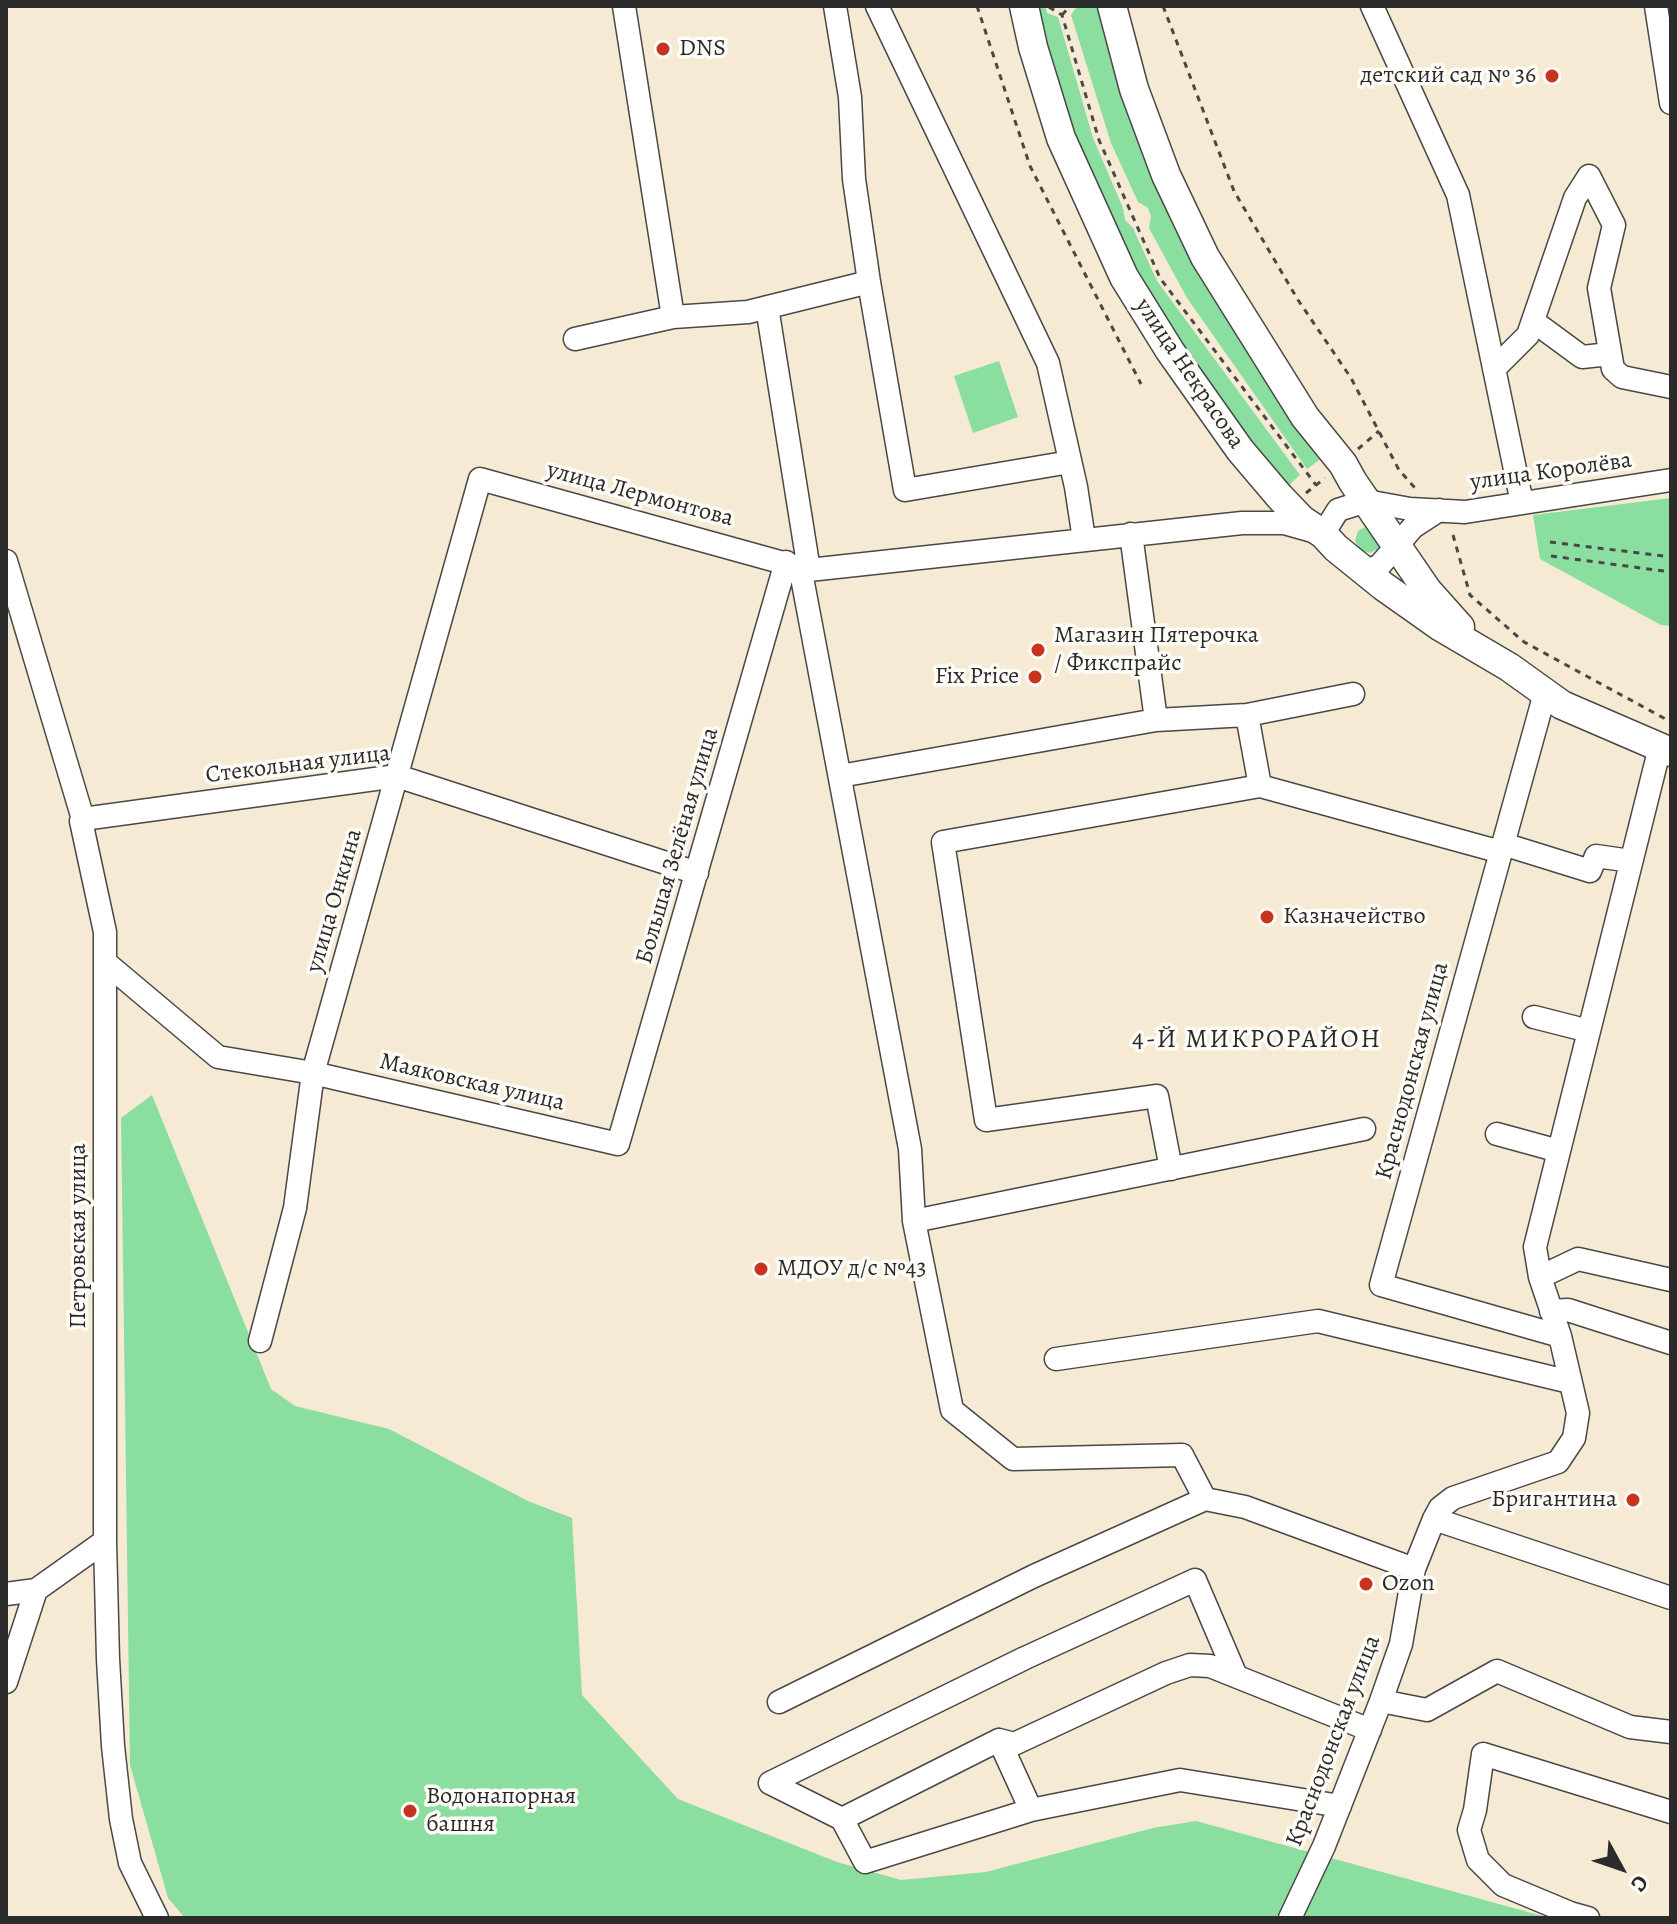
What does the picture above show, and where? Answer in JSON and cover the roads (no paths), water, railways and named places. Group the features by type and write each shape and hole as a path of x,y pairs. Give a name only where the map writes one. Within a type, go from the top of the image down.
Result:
{"main road":[{"name":"улица Некрасова","path":"1024,6 1061,138 1124,277 1170,351 1240,450 1287,505 1366,572 1441,627 1562,705 1667,740"},
{"name":"улица Некрасова","path":"1112,6 1134,89 1155,146 1205,257 1305,417 1343,464 1427,590 1481,650"}],"street":[{"path":"624,6 673,317"},
{"path":"835,6 850,97 854,179 905,490 1070,462"},
{"path":"877,6 971,209 1048,363 1084,539"},
{"path":"1372,6 1458,195 1522,503"},
{"path":"1656,6 1671,103"},
{"path":"1494,369 1528,335 1575,198 1589,176 1614,225 1599,288 1613,369 1622,377 1671,387"},
{"path":"575,339 673,317 748,312 869,282"},
{"path":"767,307 798,566 910,1149 914,1221 952,1410 1013,1459 1182,1455 1205,1499"},
{"path":"1533,321 1582,357 1610,354"},
{"name":"улица Лермонтова","path":"480,479 798,566"},
{"name":"улица Онкина","path":"260,1341 295,1208 313,1073 480,479"},
{"name":"улица Королёва","path":"1366,501 1410,509 1431,504 1465,512 1671,480"},
{"path":"798,566 1270,523 1284,523 1323,534 1338,510 1366,501"},
{"path":"1366,572 1380,565 1431,504"},
{"path":"1131,534 1156,720"},
{"name":"Петровская улица","path":"6,561 83,819 105,932 105,1541 113,1746 121,1819 130,1863 157,1918"},
{"name":"Большая Зелёная улица","path":"618,1144 697,873 798,566"},
{"name":"Краснодонская улица","path":"1545,693 1381,1285 1560,1336"},
{"path":"840,776 1156,720 1247,715 1353,694"},
{"path":"1247,715 1260,786"},
{"name":"Краснодонская улица","path":"1290,1918 1324,1846 1381,1701 1401,1644 1414,1569 1440,1508 1453,1498 1558,1462 1574,1438 1578,1413 1560,1336 1540,1277 1535,1247 1631,861 1667,740"},
{"name":"Стекольная улица","path":"83,819 397,776 697,873"},
{"path":"1171,1169 1157,1096 986,1120 943,842 1260,786 1590,871 1596,856 1631,861"},
{"name":"Маяковская улица","path":"105,962 218,1057 313,1073 618,1144"},
{"path":"1534,1017 1589,1031"},
{"path":"914,1221 1364,1129"},
{"path":"1497,1134 1559,1151"},
{"path":"1540,1277 1578,1259 1671,1280"},
{"path":"1551,1311 1568,1310 1671,1343"},
{"path":"1056,1359 1318,1321 1570,1382"},
{"path":"779,1702 1021,1582 1205,1499 1245,1507 1414,1569"},
{"path":"1434,1519 1671,1598"},
{"path":"6,1682 15,1631 36,1590 105,1541"},
{"path":"1236,1676 1195,1580 1025,1658 770,1783 842,1819 865,1862 1031,1810 1180,1780 1340,1806"},
{"path":"6,1594 36,1590"},
{"path":"842,1819 999,1740 1014,1744 1166,1673 1190,1665 1210,1666 1370,1730"},
{"path":"1381,1701 1427,1710 1497,1671 1630,1727 1671,1732"},
{"path":"999,1740 1031,1810"},
{"path":"1588,1918 1503,1885 1478,1860 1469,1830 1483,1754 1671,1812"}],"place":[{"name":"DNS","path":"663,49"},
{"name":"детский сад № 36","path":"1552,76"},
{"name":"Магазин Пятерочка / Фикспрайс","path":"1038,650"},
{"name":"Fix Price","path":"1035,677"},
{"name":"Казначейство","path":"1267,917"},
{"name":"МДОУ д/с №43","path":"761,1269"},
{"name":"Бригантина","path":"1633,1500"},
{"name":"Ozon","path":"1366,1584"},
{"name":"Водонапорная башня","path":"410,1811"}],"district":[{"name":"4-Й МИКРОРАЙОН","path":"1257,1041"}]}
